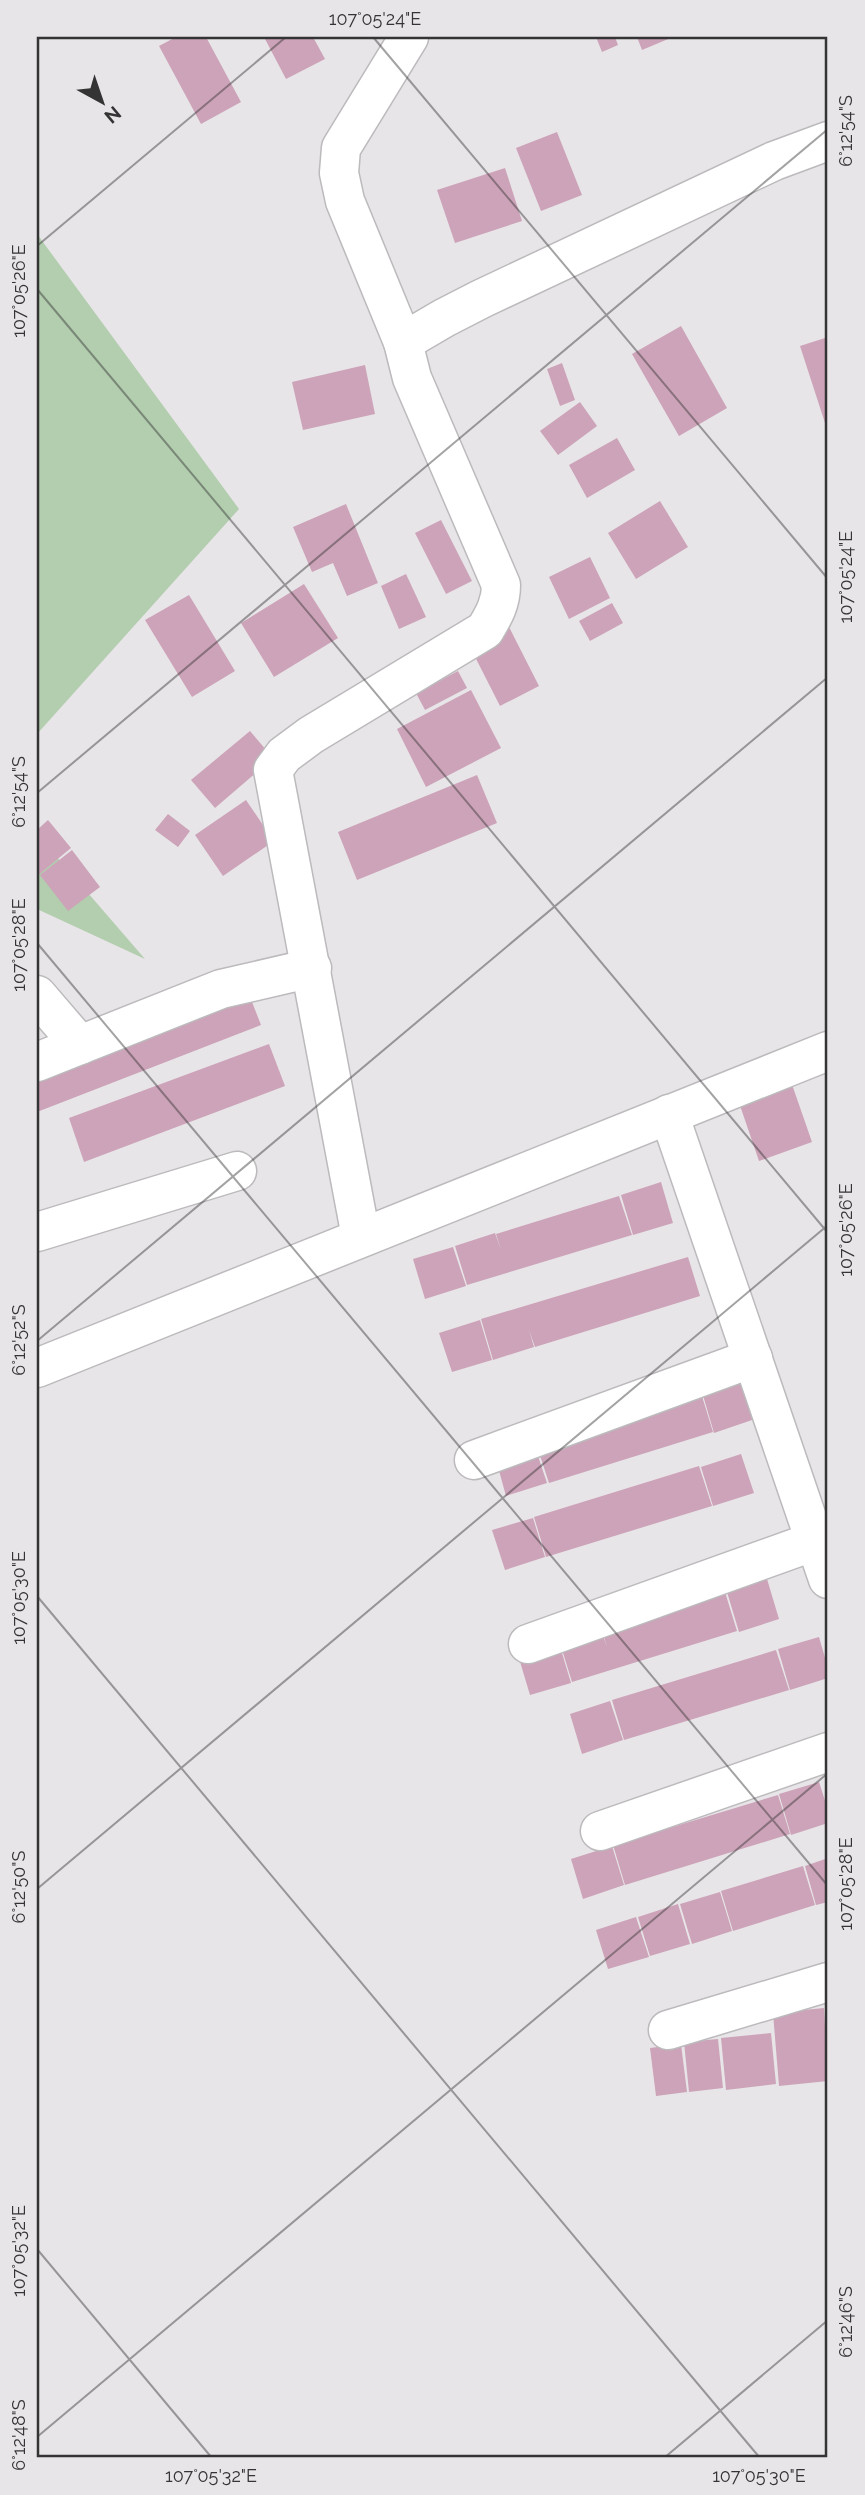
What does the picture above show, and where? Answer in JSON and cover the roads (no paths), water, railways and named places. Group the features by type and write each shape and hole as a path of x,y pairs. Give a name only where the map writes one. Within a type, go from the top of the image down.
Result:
{"street":[{"path":"361,1237 273,770 284,755 311,734 485,630 501,597 501,585 412,378 403,342 345,201 339,173 341,148 409,37"},
{"path":"403,342 481,299 774,161 828,141"},
{"path":"37,1062 221,989 312,968"},
{"path":"37,995 80,1045"},
{"path":"37,1368 828,1051"},
{"path":"670,1114 828,1578"},
{"path":"37,1232 237,1171"},
{"path":"474,1461 753,1358"},
{"path":"528,1644 816,1541"},
{"path":"600,1831 828,1752"},
{"path":"668,2030 828,1982"}]}
